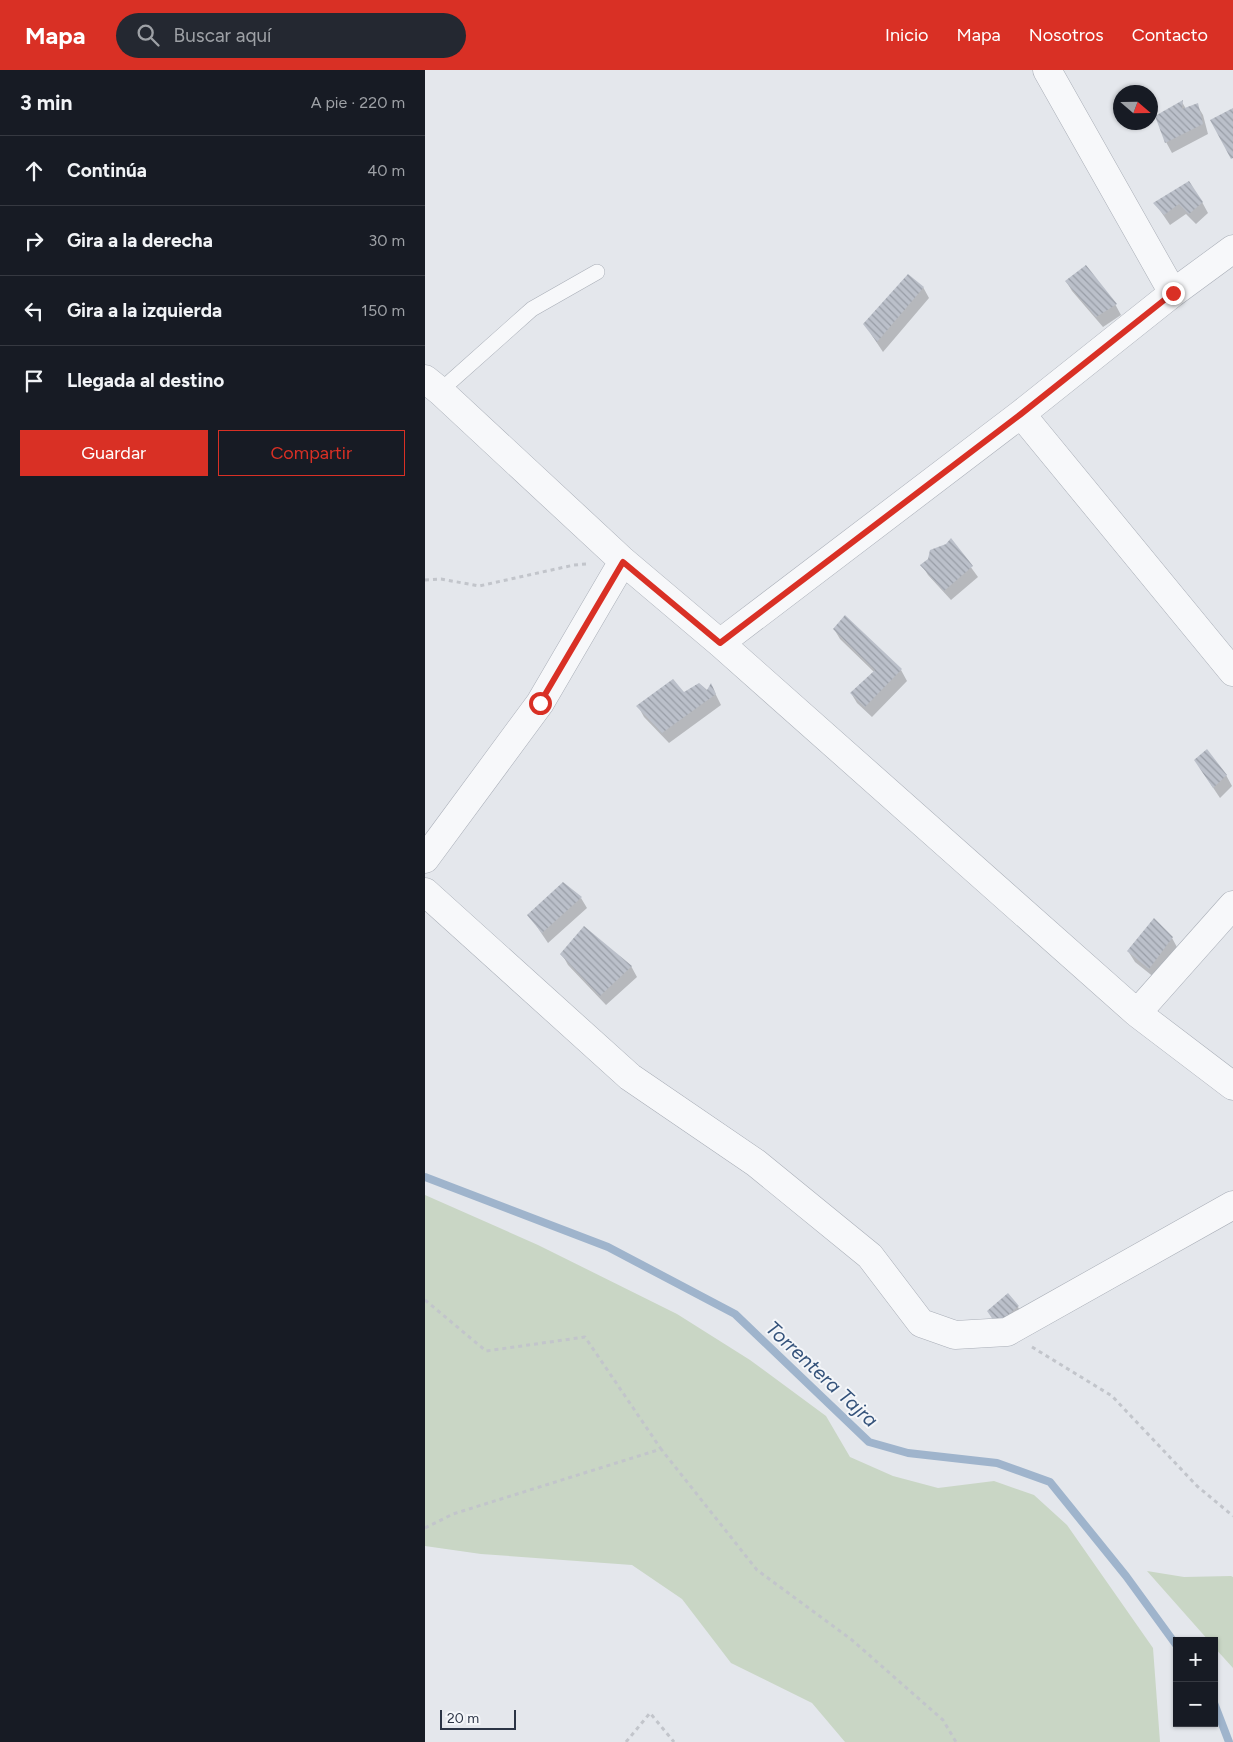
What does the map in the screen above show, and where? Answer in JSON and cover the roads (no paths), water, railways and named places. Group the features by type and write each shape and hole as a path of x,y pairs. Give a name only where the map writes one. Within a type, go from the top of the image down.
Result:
{"street":[{"path":"1047,70 1173,293"},
{"path":"720,643 1021,414 1173,293 1233,249"},
{"path":"433,385 623,562 720,643 1137,1012 1233,1086"},
{"path":"1021,414 1233,672"},
{"path":"425,859 540,703 623,562"},
{"path":"425,892 630,1078 756,1163 870,1256 921,1322 955,1335 1007,1332 1233,1205"},
{"path":"1137,1012 1233,905"}],"lane":[{"path":"433,385 533,309 597,272"}],"waterway":[{"name":"Torrentera Tajra","path":"425,1177 608,1247 735,1314 869,1442 908,1453 997,1463 1050,1482 1126,1576 1173,1641"},
{"name":"Torrentera Tajra","path":"1218,1713 1229,1742"}]}
